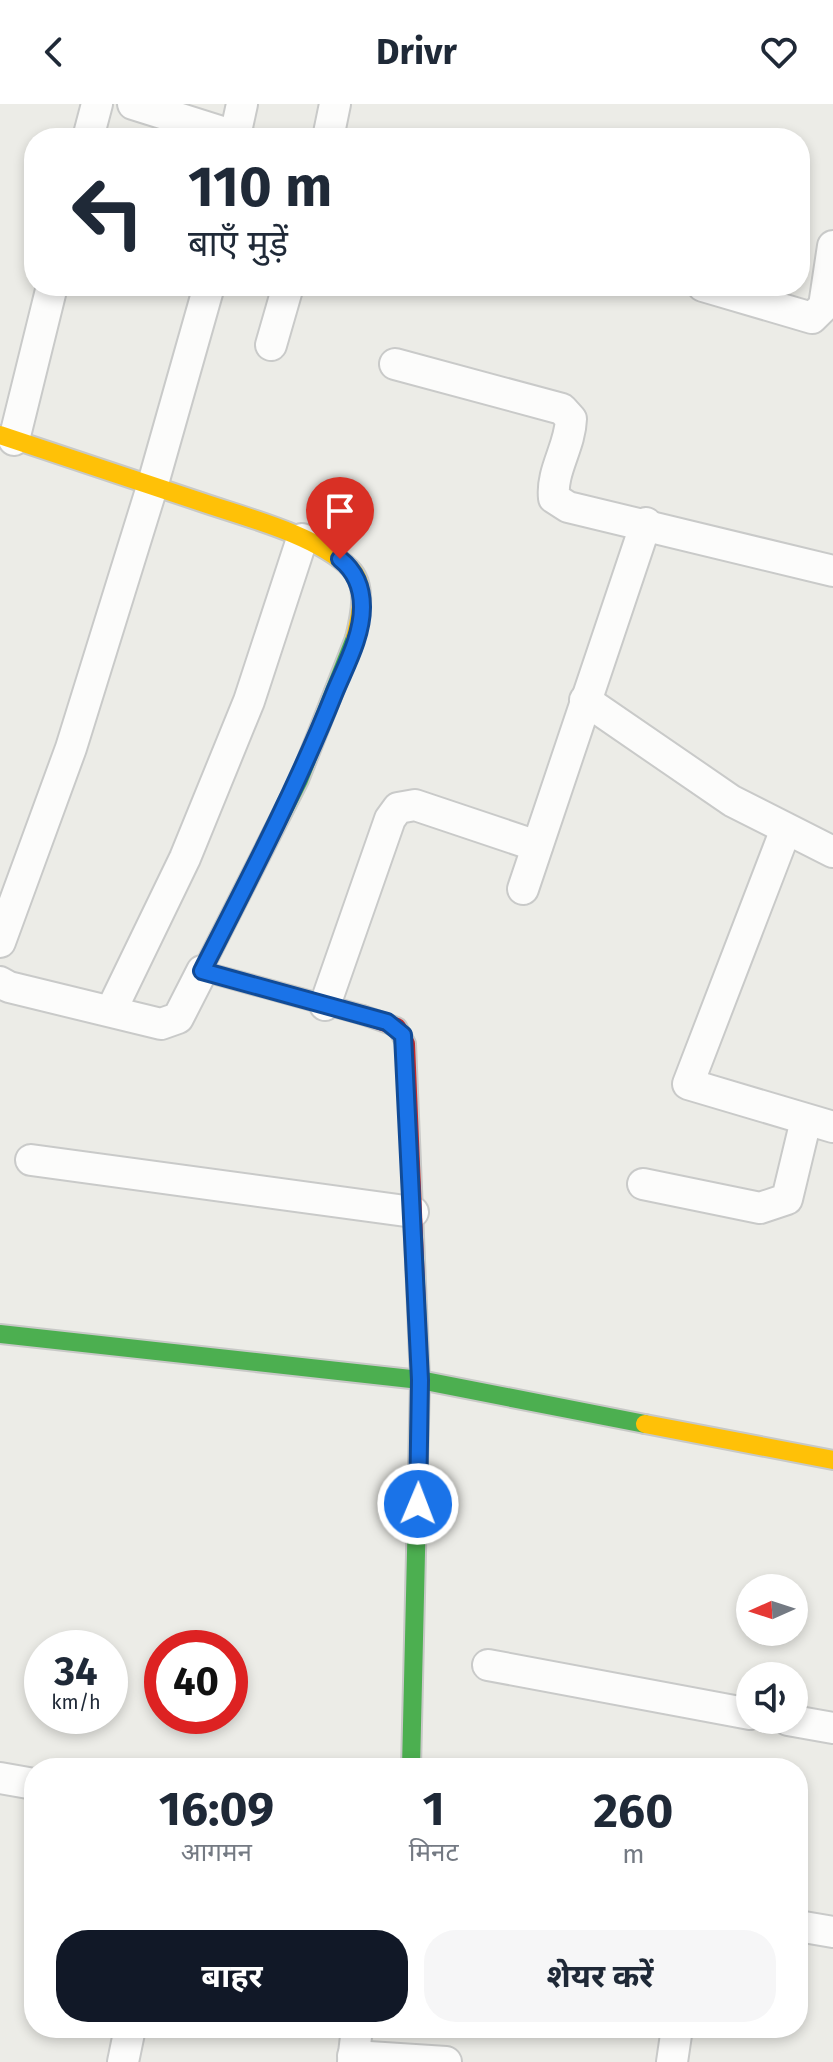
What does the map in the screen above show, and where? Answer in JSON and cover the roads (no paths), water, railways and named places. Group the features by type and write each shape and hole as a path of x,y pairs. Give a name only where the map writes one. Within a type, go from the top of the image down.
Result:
{"street":[{"path":"91,128 97,104"},
{"path":"133,104 209,128"},
{"path":"239,128 242,104"},
{"path":"330,128 335,104"},
{"path":"737,296 812,318 824,306 833,246"},
{"path":"0,982 9,987 161,1024 178,1018 299,780 360,622 359,586 352,569 302,539 7,438 49,296"},
{"path":"0,942 71,748 152,487 206,296"},
{"path":"271,345 285,296"},
{"path":"395,364 562,409 571,419 570,431 553,484 554,498 568,507 646,523 833,571"},
{"path":"523,889 646,523"},
{"path":"111,1011 185,858 249,701 302,539"},
{"path":"585,700 732,801 833,852"},
{"path":"325,1005 390,819 398,808 415,805 537,846"},
{"path":"643,1184 760,1208 775,1205 787,1199 820,1124 692,1088 687,1079 786,829"},
{"path":"202,971 387,1022 403,1035 420,1380 411,1758"},
{"path":"31,1160 413,1212"},
{"path":"0,1334 420,1380 833,1460"},
{"path":"488,1665 736,1711"},
{"path":"808,1724 833,1728"},
{"path":"0,1778 24,1782"},
{"path":"808,1928 833,1932"},
{"path":"123,2062 128,2038"},
{"path":"672,2062 676,2038"},
{"path":"354,2049 446,2062"}]}
